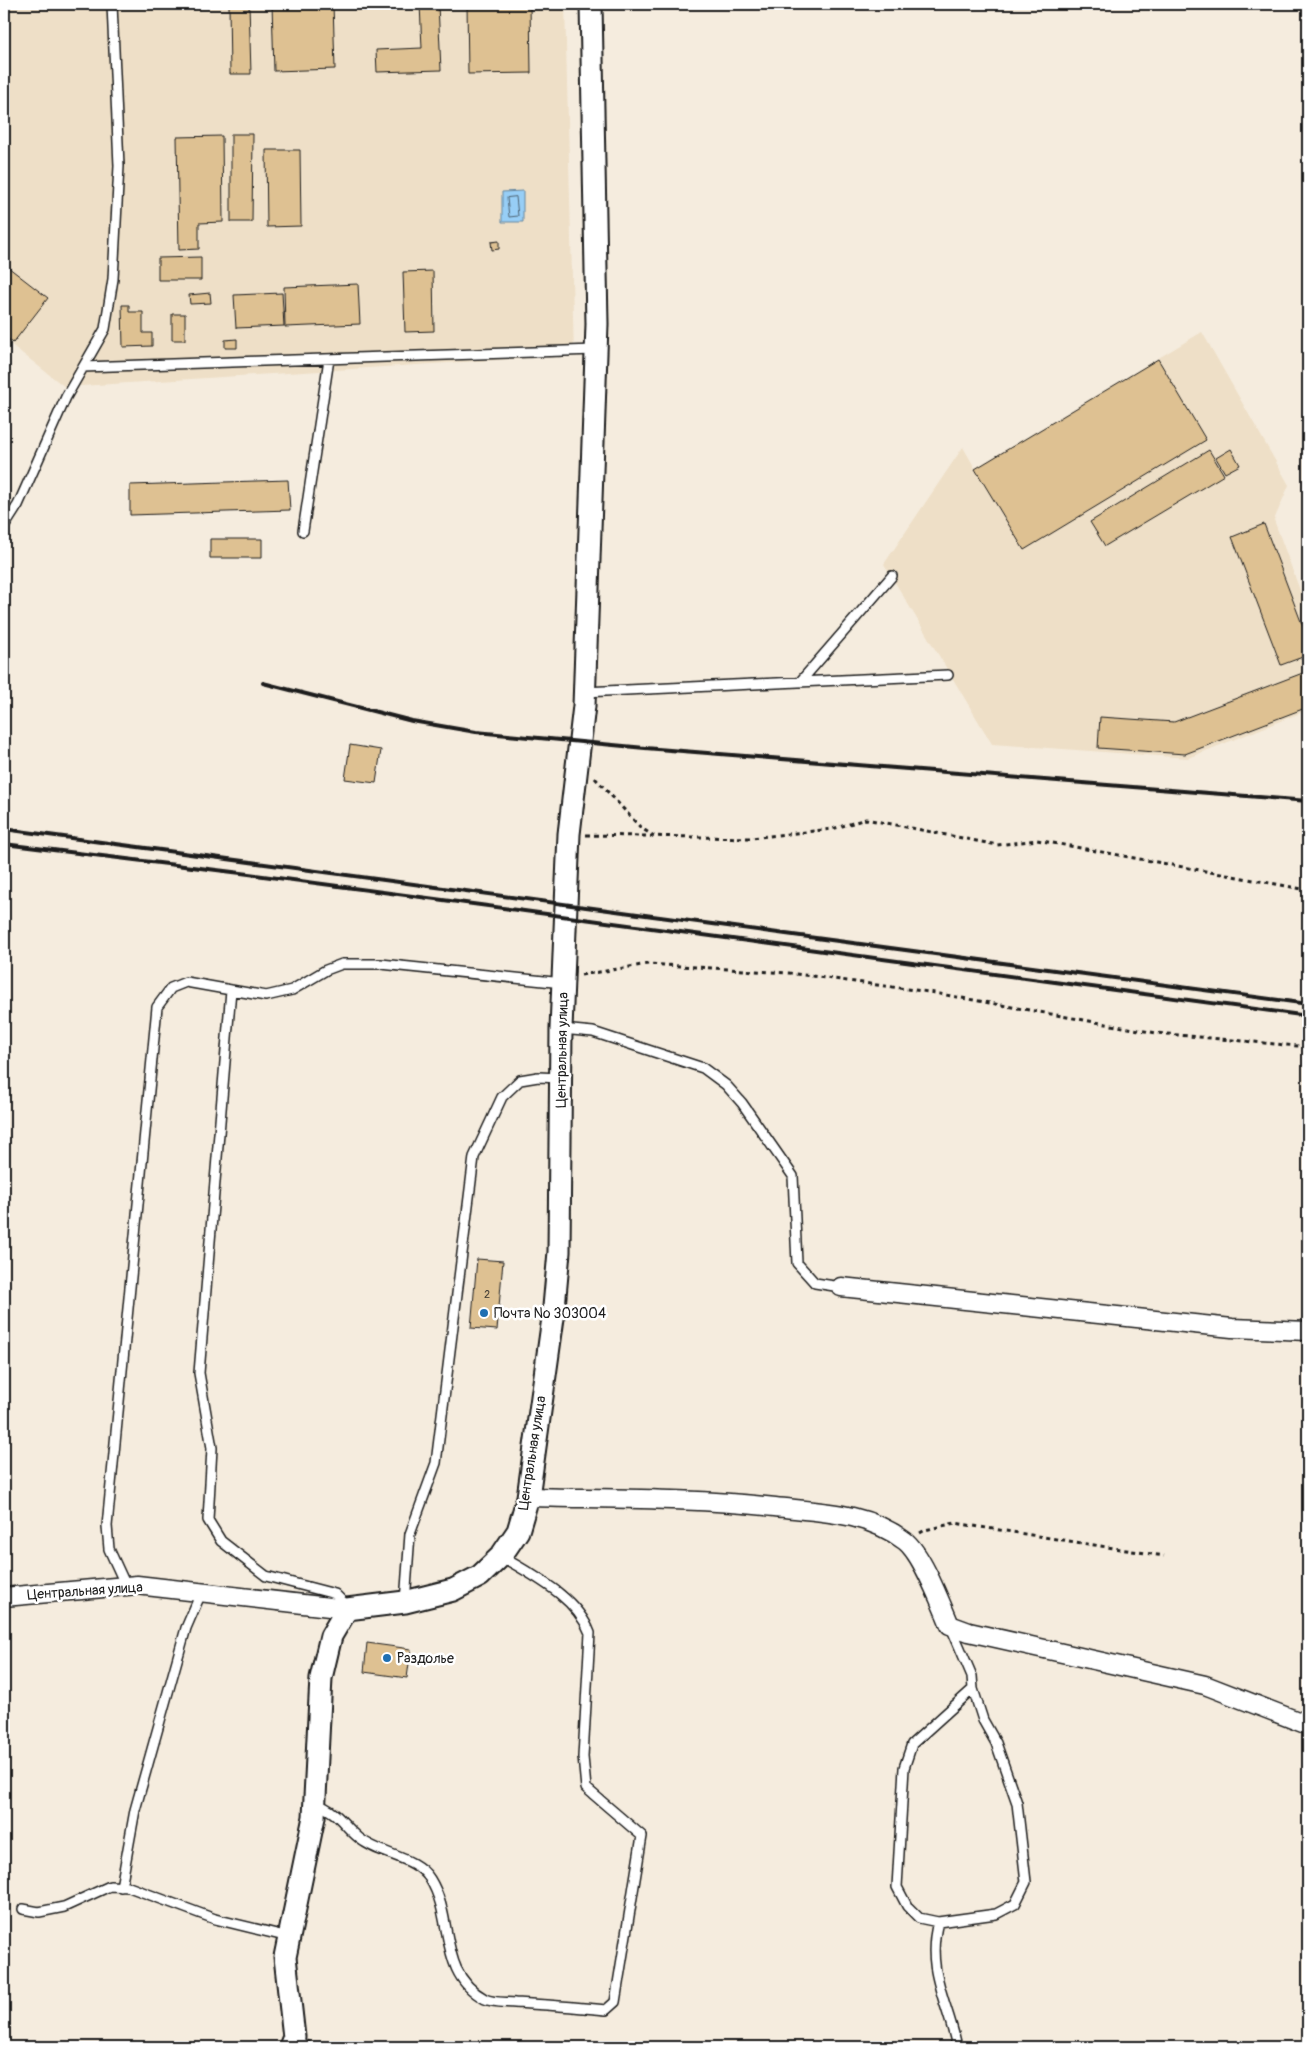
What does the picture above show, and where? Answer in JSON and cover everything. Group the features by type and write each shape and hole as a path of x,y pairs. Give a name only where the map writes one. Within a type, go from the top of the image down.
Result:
{"street":[{"name":"Центральная улица","path":"4,1597 137,1585 347,1609 405,1602 453,1590 480,1576 501,1556 518,1531 528,1497 553,1318 559,1252 563,980 570,834 584,692 596,350 591,4"},
{"path":"841,1288 1232,1328 1308,1331"},
{"path":"528,1497 708,1500 848,1515 881,1526 907,1543 923,1567 950,1625 969,1632 1205,1685 1308,1726"},
{"path":"297,2044 285,1956 315,1803 321,1678 331,1636 347,1609"}],"lane":[{"path":"4,527 18,505 66,396 105,329 114,279 118,166 112,4"},
{"path":"83,367 596,350"},
{"path":"303,532 329,359"},
{"path":"800,682 892,576"},
{"path":"584,692 948,675"},
{"path":"126,1586 109,1548 107,1526 157,1007 171,988 186,982 266,996 292,990 326,970 342,964 381,964 563,980"},
{"path":"231,990 199,1372 212,1448 208,1520 221,1541 266,1576 335,1594 347,1609"},
{"path":"561,1029 593,1032 703,1068 726,1085 742,1103 793,1176 797,1263 815,1283 841,1288"},
{"path":"405,1602 410,1534 436,1463 474,1157 502,1096 520,1080 538,1077 561,1078"},
{"path":"315,1803 334,1811 359,1838 383,1853 413,1864 430,1878 439,1903 454,1967 464,1982 486,2000 606,2010 615,2002 642,1836 586,1788 583,1757 590,1633 585,1620 566,1598 501,1556"},
{"path":"121,1887 135,1810 186,1628 201,1592"},
{"path":"950,1625 972,1676 973,1689 983,1720 996,1743 1017,1803 1026,1882 1015,1904 996,1914 938,1922 919,1918 907,1906 897,1888 904,1768 912,1744 973,1689"},
{"path":"24,1908 39,1912 64,1907 110,1886 128,1887 215,1919 289,1937"},
{"path":"938,1922 933,1942 934,1967 957,2047"}],"path":[{"path":"578,758 620,807 641,828 654,836"},
{"path":"570,834 751,838 832,828 866,819 997,845 1037,840 1308,890"},
{"path":"563,980 648,964 789,973 929,992 1156,1032 1308,1047"},
{"path":"907,1543 925,1530 954,1523 1164,1556"}],"shaded area":[{"path":"4,4 565,4 574,355 65,387 4,339"},
{"path":"1202,332 1289,485 1274,520 1308,612 1308,710 1188,758 992,744 884,564 963,447 975,468"}],"water":[{"path":"523,191 523,222 502,222 502,192"}],"building":[{"path":"229,4 249,4 251,74 230,74"},
{"path":"272,4 333,4 335,69 274,71"},
{"path":"420,4 438,4 441,70 377,72 376,50 422,48"},
{"path":"467,4 530,4 531,73 468,74"},
{"path":"231,134 253,134 252,222 231,222"},
{"path":"222,136 223,222 199,223 199,249 179,250 177,137"},
{"path":"266,150 300,150 301,226 267,227"},
{"path":"499,241 499,249 492,250 491,242"},
{"path":"201,257 201,280 158,280 158,258"},
{"path":"4,264 48,298 13,343 4,336"},
{"path":"433,271 434,331 405,332 403,272"},
{"path":"358,284 360,324 285,327 284,287"},
{"path":"210,293 211,303 190,304 189,295"},
{"path":"282,293 284,326 236,328 234,295"},
{"path":"122,305 129,305 129,312 143,312 143,333 152,333 152,346 123,347"},
{"path":"172,314 185,314 185,340 172,340"},
{"path":"237,339 237,348 225,348 225,340"},
{"path":"1158,359 1206,440 1024,550 975,469"},
{"path":"1231,449 1240,465 1225,473 1216,458"},
{"path":"1209,450 1224,475 1105,546 1090,522"},
{"path":"288,480 290,510 130,515 130,485"},
{"path":"1264,524 1308,640 1308,655 1281,665 1232,537"},
{"path":"210,539 262,539 262,558 210,558"},
{"path":"1308,671 1308,707 1185,754 1098,748 1100,717 1174,722"},
{"path":"350,745 381,750 376,783 345,779"},
{"path":"477,1259 503,1261 497,1330 471,1328"},
{"path":"367,1643 411,1649 407,1678 364,1672"}],"railway":[{"path":"263,683 412,721 476,732 645,748 1308,801"},
{"path":"4,829 1308,1004"},
{"path":"4,844 241,873 1308,1016"}],"place":[{"name":"Почта № 303004","path":"484,1313"},
{"name":"Раздолье","path":"387,1658"}]}
